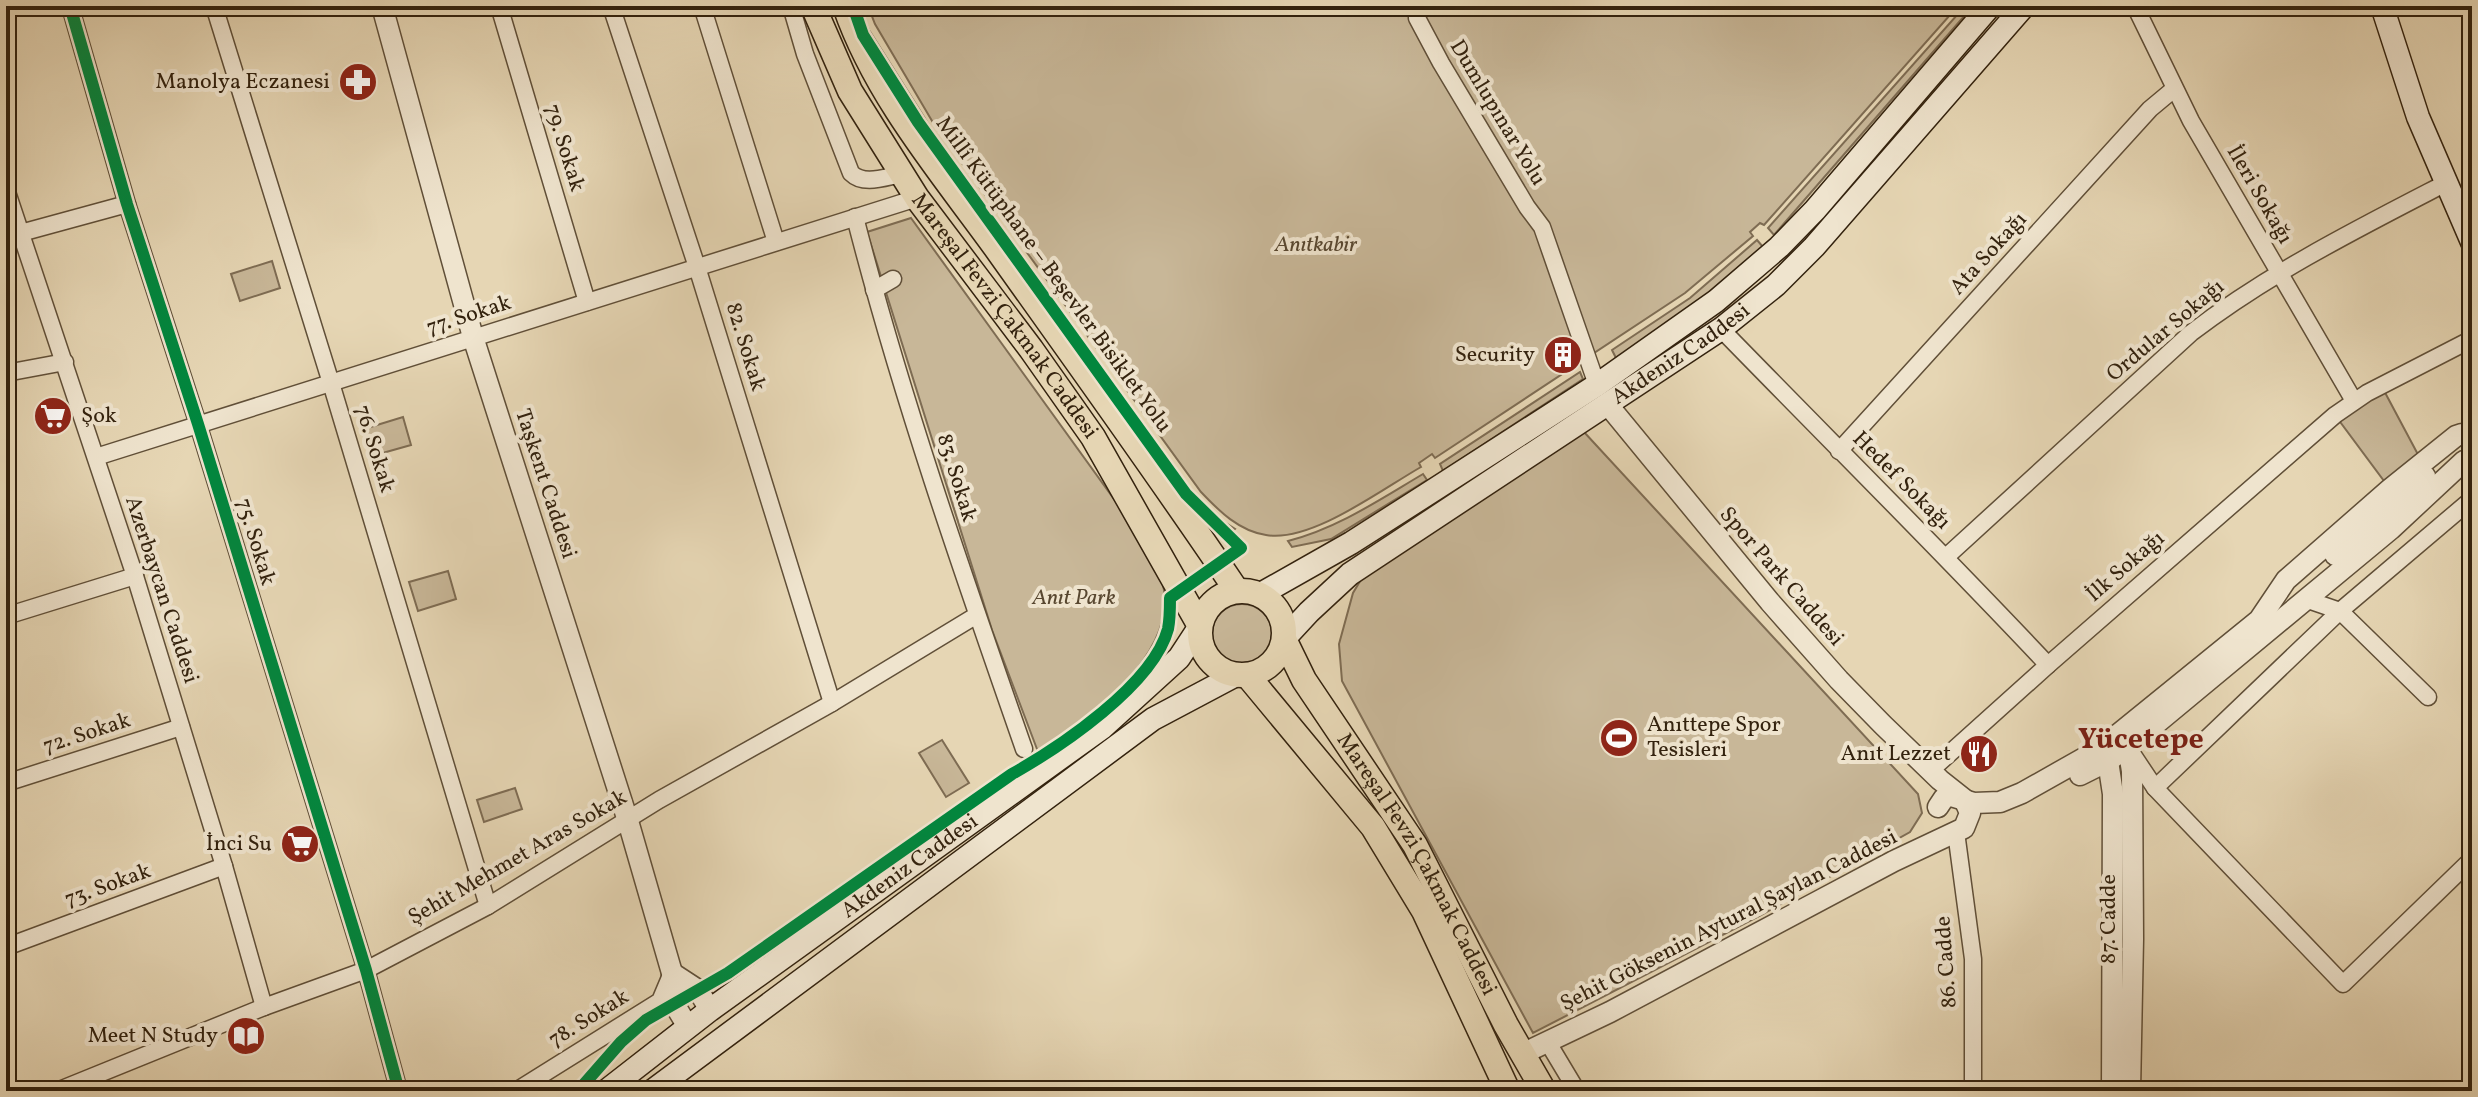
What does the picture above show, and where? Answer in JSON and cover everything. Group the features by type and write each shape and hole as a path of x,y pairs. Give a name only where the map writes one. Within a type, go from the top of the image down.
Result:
{"main road":[{"name":"Mareşal Fevzi Çakmak Caddesi","path":"813,6 850,91 917,198 1093,437 1200,626"},
{"name":"Mareşal Fevzi Çakmak Caddesi","path":"845,6 857,39 894,106 1158,474 1248,593"},
{"name":"Akdeniz Caddesi","path":"1248,593 1351,543 1597,385 1716,301 1779,247 1849,172 1990,6"},
{"name":"Akdeniz Caddesi","path":"1284,639 1350,574 1721,329 1776,285 1814,247 2024,6"},
{"path":"2382,6 2418,117 2472,242"},
{"path":"1597,385 1608,405"},
{"path":"1248,593 1276,608 1284,628 1284,639 1275,659 1258,672 1242,675 1225,672 1208,658 1203,649 1200,626 1209,607 1217,599 1248,593"},
{"name":"Akdeniz Caddesi","path":"606,1091 710,1010 1102,728 1179,658 1200,626"},
{"name":"Mareşal Fevzi Çakmak Caddesi","path":"1284,639 1304,680 1415,845 1506,1025 1544,1091"},
{"name":"Mareşal Fevzi Çakmak Caddesi","path":"1242,675 1373,827 1424,911 1508,1091"},
{"name":"Akdeniz Caddesi","path":"652,1091 1153,719 1242,675"},
{"path":"710,1010 727,1035"},
{"path":"688,1027 705,1051"},
{"path":"1495,1066 1524,1053"}],"street":[{"name":"75. Sokak","path":"70,6 127,204 366,970 399,1091"},
{"name":"76. Sokak","path":"214,6 488,906"},
{"name":"Taşkent Caddesi","path":"382,6 473,337 628,821 672,973 673,1002 688,1027"},
{"name":"79. Sokak","path":"499,6 587,302"},
{"name":"82. Sokak","path":"611,6 697,267 832,703"},
{"path":"702,6 776,242"},
{"path":"791,6 805,54 851,173 857,179 868,181 902,174"},
{"name":"İleri Sokağı","path":"2135,6 2174,89 2354,401"},
{"name":"Dumlupınar Yolu","path":"1417,18 1527,207 1542,227 1597,385"},
{"name":"Ata Sokağı","path":"1839,451 2150,109 2174,89"},
{"name":"Ordular Sokağı","path":"1946,557 2191,333 2216,314 2278,274 2446,183"},
{"name":"Azerbaycan Caddesi","path":"6,189 13,236 65,362 135,576 264,1007"},
{"name":"77. Sokak","path":"96,457 917,198"},
{"path":"13,236 127,204"},
{"name":"83. Sokak","path":"855,217 874,290 977,615 1024,749"},
{"path":"874,290 893,279"},
{"name":"Hedef Sokağı","path":"1721,329 2048,665"},
{"name":"İlk Sokağı","path":"1930,771 2323,425 2354,401 2472,339"},
{"path":"6,373 65,362"},
{"name":"Spor Park Caddesi","path":"1608,405 1755,586 1839,680 1930,771 1964,799"},
{"name":"Şehit Göksenin Aytural Şaylan Caddesi","path":"2123,741 2172,688 2259,620 2286,580 2390,489 2456,436 2472,437"},
{"path":"2259,620 2381,516 2463,460"},
{"name":"Şehit Göksenin Aytural Şaylan Caddesi","path":"1524,1053 1610,1012 1913,852 2017,806 2104,755 2305,599 2338,582 2463,460"},
{"path":"2155,788 2340,611 2472,499"},
{"path":"6,616 135,576"},
{"path":"2305,599 2340,611 2428,697"},
{"name":"Şehit Mehmet Aras Sokak","path":"57,1091 264,1007 366,970 488,906 659,800 832,703 977,615"},
{"name":"72. Sokak","path":"6,783 181,727"},
{"path":"2123,741 2155,788 2343,984 2472,859"},
{"name":"87. Cadde","path":"2123,741 2132,771 2130,1091"},
{"name":"Şehit Göksenin Aytural Şaylan Caddesi","path":"1964,799 1983,804 2000,802 2104,755"},
{"name":"87. Cadde","path":"2104,755 2113,794 2112,1091"},
{"path":"1913,852 1930,837 1938,814 1942,801 1947,797 1964,799 1970,813 1960,830 1944,829 1938,814 1937,789 1930,771"},
{"name":"86. Cadde","path":"1960,830 1973,959 1973,1091"},
{"name":"73. Sokak","path":"6,947 224,866"},
{"path":"672,973 698,990 710,1010"},
{"name":"78. Sokak","path":"516,1091 660,1001 672,973"},
{"path":"1547,1041 1577,1091"}],"green space":[{"path":"855,6 859,6 869,30 931,128 1199,500 1235,529 1231,533 1195,501 927,131 866,34"},
{"name":"Anıtkabir","path":"868,6 1958,6 1764,225 1760,223 1750,232 1753,236 1685,293 1435,458 1432,454 1419,463 1421,467 1367,500 1304,531 1266,535 1238,525 1201,492 935,126 875,24"},
{"path":"1965,6 1973,6 1774,235 1768,228"},
{"name":"Anıt Park","path":"911,218 1132,524 1162,581 1164,615 1156,639 1142,663 1102,706 1040,757 992,630 867,232"},
{"path":"1757,240 1763,247 1696,305 1616,358 1612,350 1690,298"},
{"path":"272,261 280,288 240,301 231,274"},
{"path":"1580,372 1583,379 1443,471 1440,464"},
{"path":"2381,385 2422,462 2390,489 2335,415"},
{"path":"403,417 411,445 372,456 364,429"},
{"name":"Anıttepe Spor Tesisleri","path":"1584,432 1918,794 1922,813 1910,832 1761,915 1533,1033 1342,681 1339,644 1353,593 1362,578"},
{"path":"1423,474 1427,480 1331,539 1292,547 1288,541 1341,521"},
{"path":"448,571 456,599 418,611 409,582"},
{"path":"1242,604 1263,613 1272,634 1263,655 1242,664 1221,655 1212,634 1221,613"},
{"path":"942,740 969,783 946,797 919,753"},
{"path":"515,788 522,809 484,822 477,800"}],"cycle path":[{"path":"70,6 127,204 366,970 399,1091"},
{"name":"Millî Kütüphane – Beşevler Bisiklet Yolu","path":"578,1091 621,1042 646,1020 728,973 1012,774 1055,748 1102,712 1125,692 1159,650 1168,629 1170,598 1241,548 1186,494 918,122 863,35 853,6"}],"place":[{"name":"Manolya Eczanesi","path":"358,82"},
{"name":"Security","path":"1563,355"},
{"name":"Şok","path":"53,416"},
{"name":"Anıttepe Spor Tesisleri","path":"1619,738"},
{"name":"Anıt Lezzet","path":"1979,754"},
{"name":"İnci Su","path":"300,844"},
{"name":"Meet N Study","path":"246,1036"}],"district":[{"name":"Yücetepe","path":"2141,740"}]}
